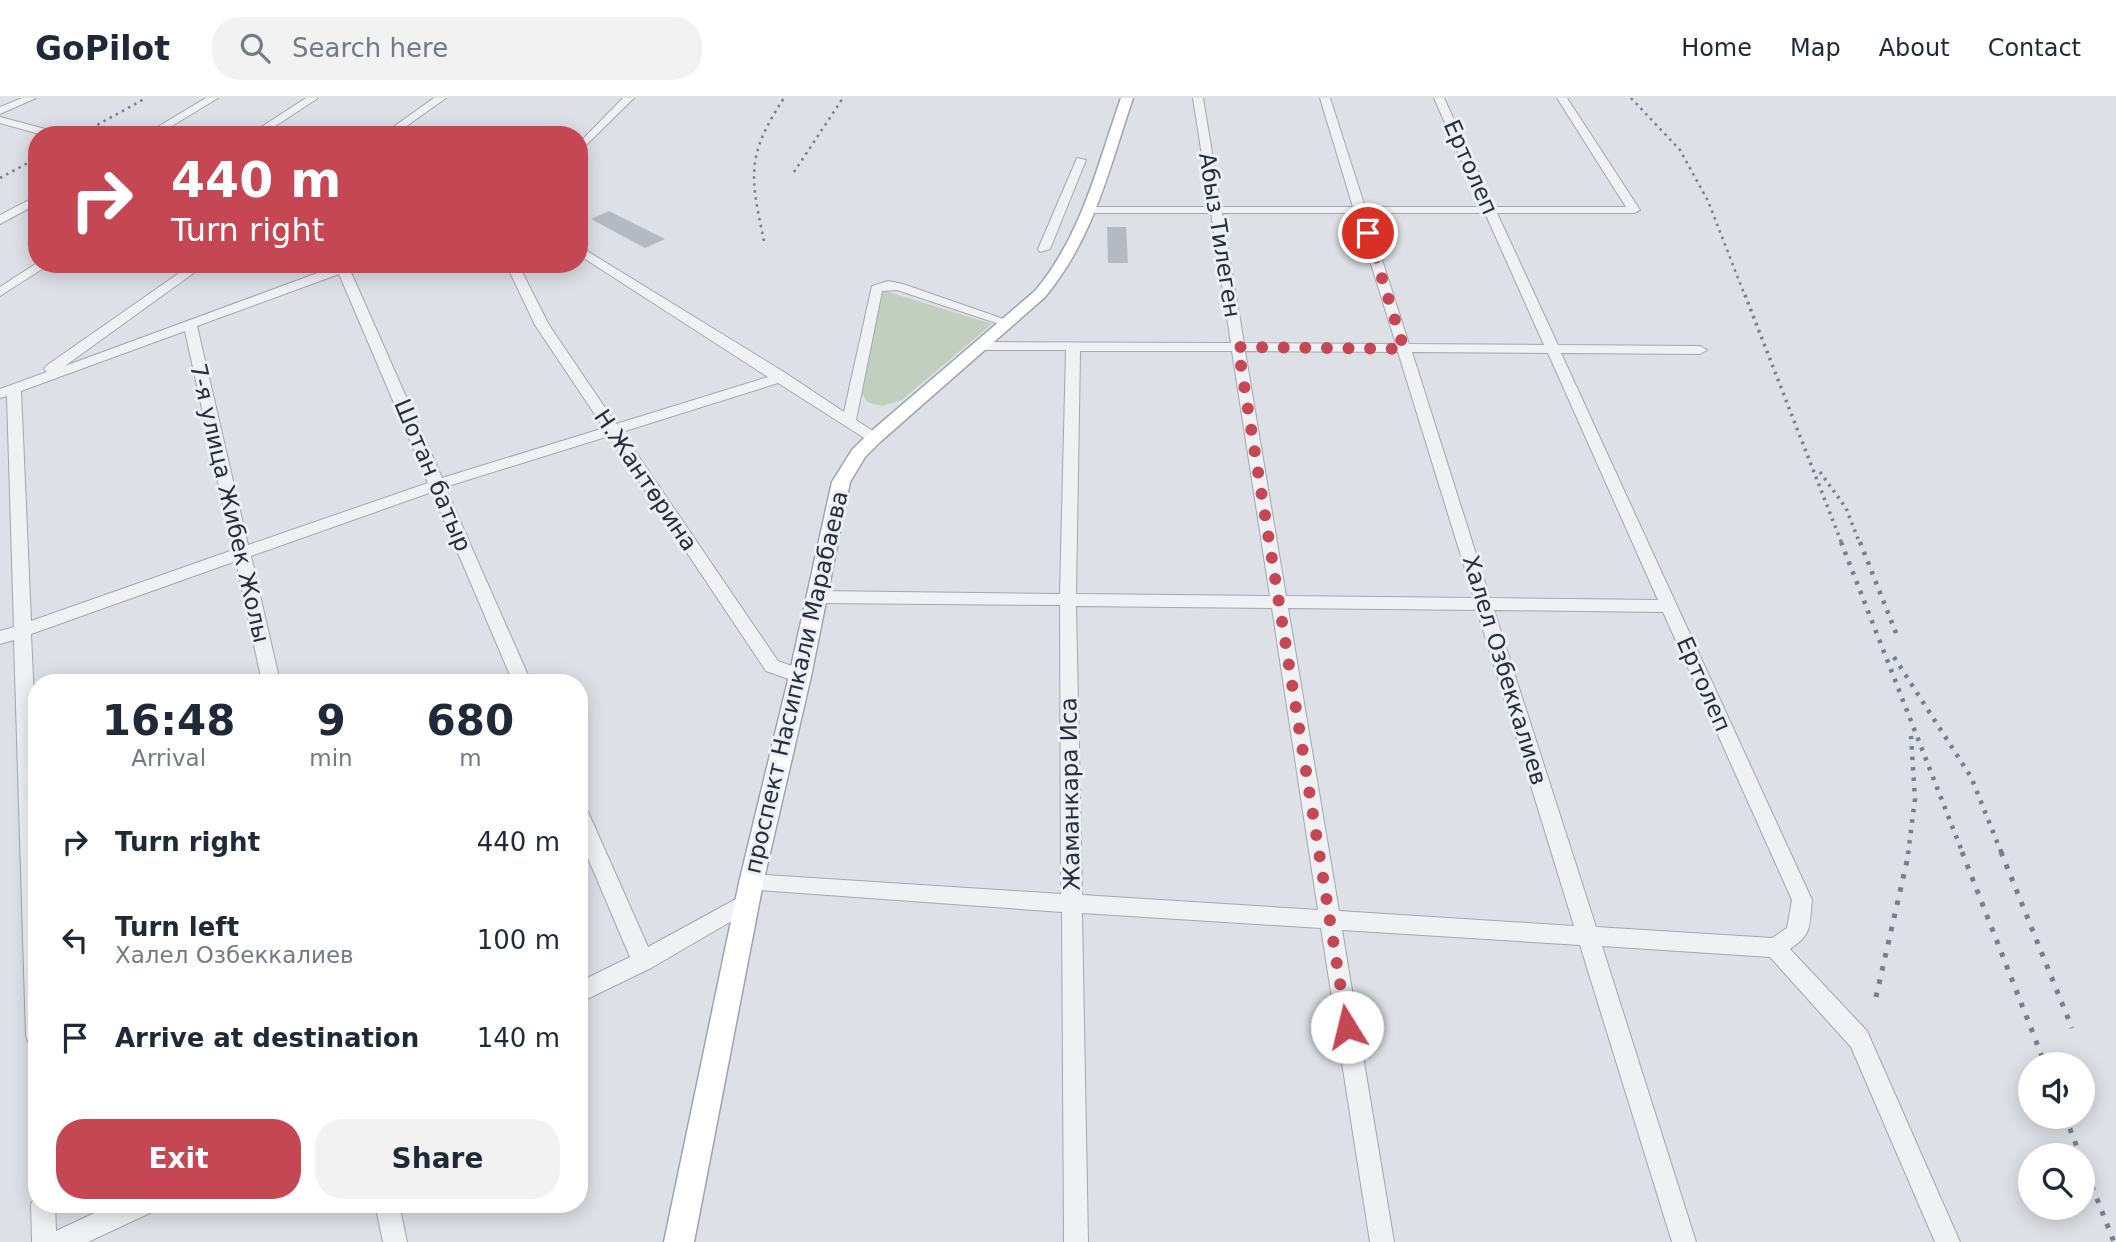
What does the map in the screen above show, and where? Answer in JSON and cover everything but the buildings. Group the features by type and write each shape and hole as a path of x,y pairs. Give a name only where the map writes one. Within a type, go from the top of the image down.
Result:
{"main road":[{"name":"проспект Насипкали Марабаева","path":"679,1242 749,892 800,676 841,482 858,454 874,438 1008,323 1061,271 1082,233 1127,98"}],"street":[{"path":"0,111 31,98"},
{"path":"165,126 213,98"},
{"path":"268,126 313,98"},
{"path":"400,126 441,98"},
{"path":"588,140 630,98"},
{"name":"Абыз Тилеген","path":"1198,98 1382,1242"},
{"name":"Халел Озбеккалиев","path":"1325,98 1684,1242"},
{"name":"Ертолеп","path":"1439,98 1802,900 1797,933 1775,948"},
{"path":"1090,209 1634,211 1562,98"},
{"path":"0,120 28,127"},
{"path":"1044,249 1081,160"},
{"path":"0,220 28,204"},
{"path":"588,256 874,438"},
{"path":"0,292 30,273"},
{"path":"15,388 187,273"},
{"path":"15,388 330,273"},
{"name":"Шотан батыр","path":"352,273 437,485 519,674"},
{"name":"Н.Жантөрина","path":"516,273 542,325 772,666 800,676"},
{"path":"849,420 876,289 881,285 899,287 1008,323"},
{"name":"7-я улица Жибек Жолы","path":"190,324 269,674"},
{"path":"980,346 1700,350"},
{"name":"Жаманкара Иса","path":"1073,346 1068,599 1076,1242"},
{"path":"0,638 437,485 782,377"},
{"path":"15,388 28,775"},
{"path":"817,597 1669,606"},
{"path":"588,835 643,961"},
{"path":"588,988 643,961 749,892 1072,904 1775,948 1859,1039 1948,1242"},
{"path":"43,1213 44,1242"},
{"path":"61,1242 122,1213"},
{"path":"389,1213 395,1242"}],"green space":[{"path":"882,290 992,324 902,400 882,406 867,402 861,391"}],"railway":[{"path":"95,126 146,98"},
{"path":"764,241 756,199 754,166 763,136 784,98"},
{"path":"794,172 843,98"},
{"path":"1631,98 1680,150 1708,201 1745,296"},
{"path":"0,178 28,163"},
{"path":"1745,295 1842,544"},
{"path":"1820,472 1846,508 1860,544"},
{"path":"1841,542 1963,854"},
{"path":"1860,542 1896,633"},
{"path":"1894,657 1971,777 2002,854"},
{"path":"1908,854 1915,799 1911,736"},
{"path":"1876,997 1909,852"},
{"path":"1962,852 2040,1052"},
{"path":"2001,852 2072,1028"},
{"path":"2070,1129 2075,1143"},
{"path":"2095,1194 2114,1242"}],"route":[{"path":"1347,1027 1238,347 1404,349 1368,233"}]}
